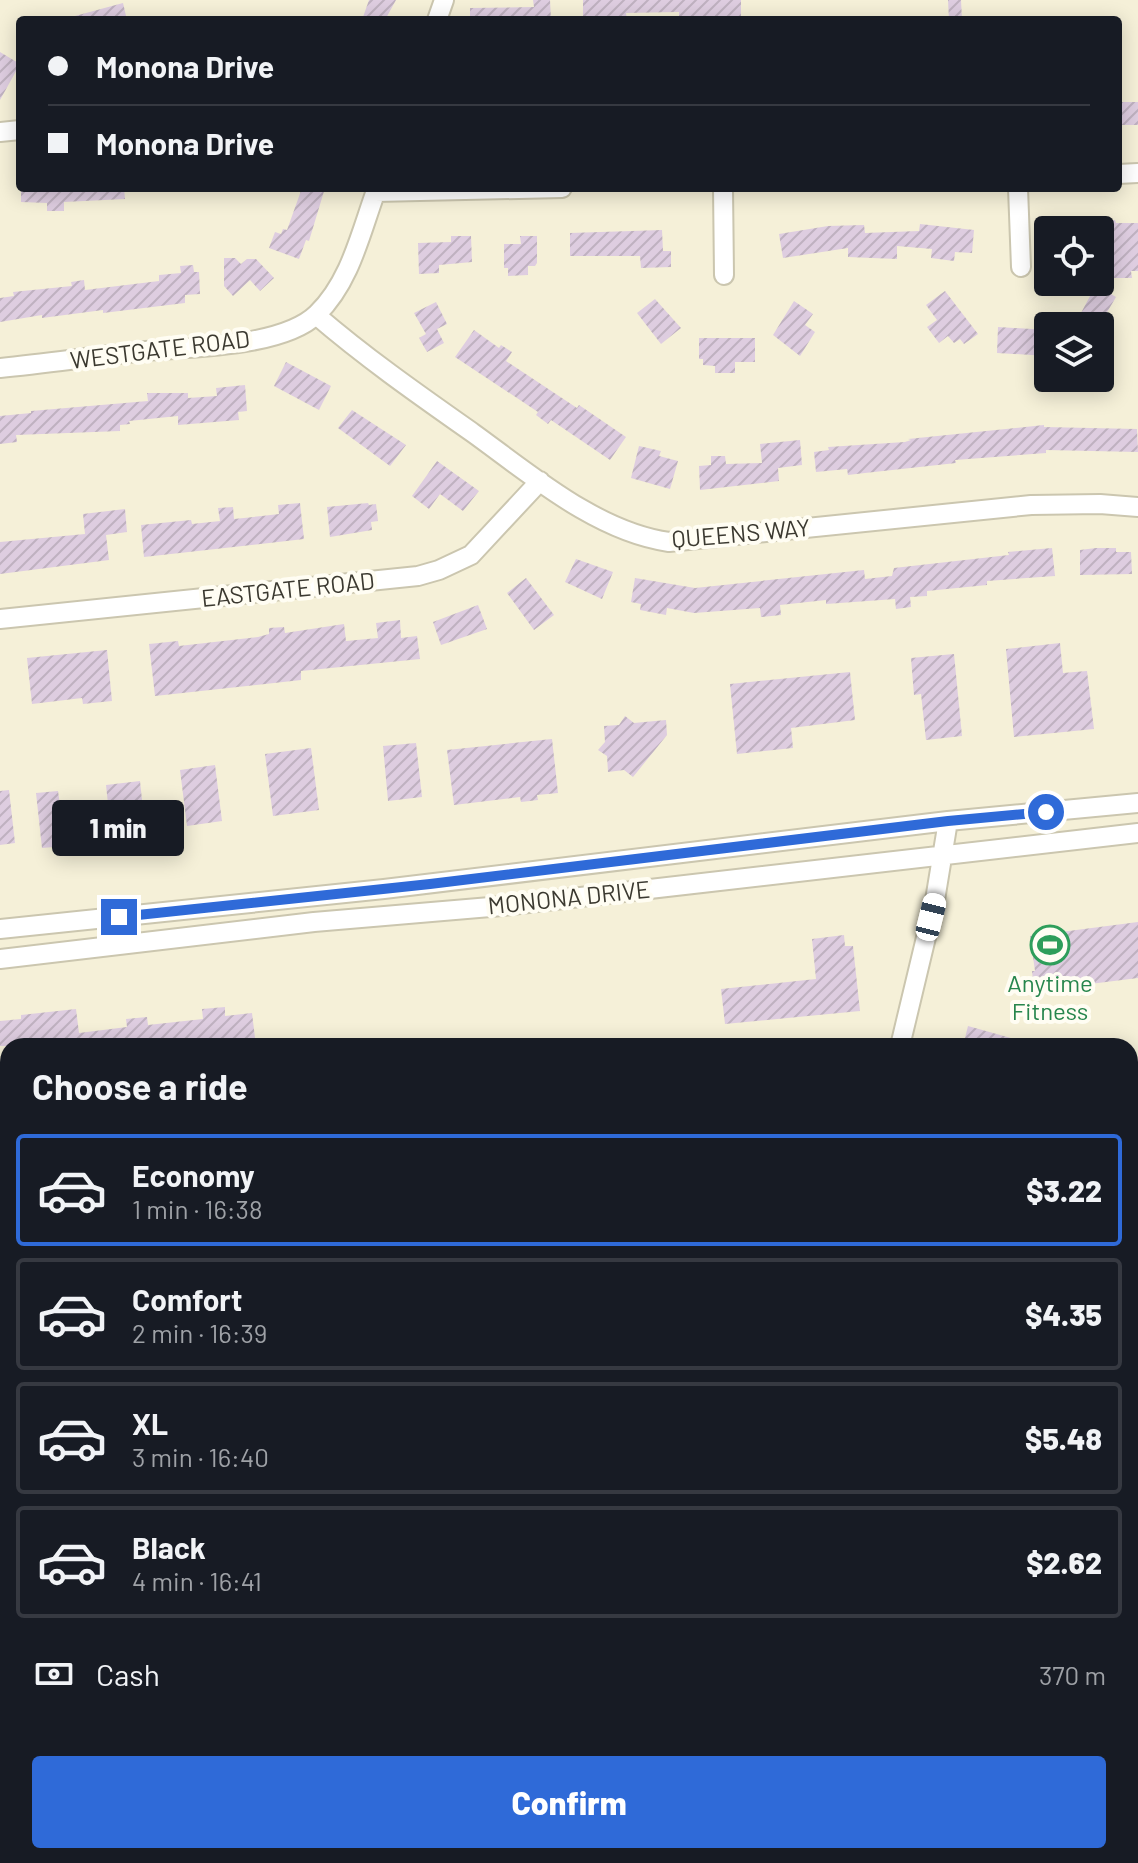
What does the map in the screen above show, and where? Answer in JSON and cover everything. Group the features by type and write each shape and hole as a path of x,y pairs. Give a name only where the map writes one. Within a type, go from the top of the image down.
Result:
{"street":[{"path":"316,315 337,291 347,271 375,192"},
{"path":"723,192 724,275"},
{"path":"1018,192 1021,267"},
{"name":"WESTGATE ROAD","path":"0,368 239,343 294,329 316,315"},
{"name":"QUEENS WAY","path":"316,315 364,355 540,481 610,525 652,540 669,542 1031,505 1138,507"},
{"name":"EASTGATE ROAD","path":"0,619 418,576 471,555 540,481"},
{"name":"MONONA DRIVE","path":"0,929 430,884 948,821 1138,803"},
{"path":"902,1038 944,854 948,821"},
{"name":"MONONA DRIVE","path":"0,959 314,922 502,906 1138,833"}],"building":[{"path":"369,0 396,0 387,16 363,16"},
{"path":"533,0 550,0 551,16 470,16 470,8 534,7"},
{"path":"583,0 741,0 741,16 679,16 679,12 583,16"},
{"path":"948,0 961,0 962,16 949,16"},
{"path":"123,3 126,16 75,16"},
{"path":"0,52 16,62 16,71 0,100"},
{"path":"1122,102 1138,102 1138,125 1122,125"},
{"path":"21,192 124,192 125,199 64,202 64,211 47,211 47,203 21,202"},
{"path":"301,192 324,192 309,241 306,240 299,259 269,248 275,232 281,234 283,229 287,230"},
{"path":"1114,220 1116,223 1138,223 1138,271 1131,271 1132,278 1114,278"},
{"path":"920,224 974,230 972,253 955,252 954,261 931,258 932,249 897,246 897,259 848,257 848,248 783,258 779,234 828,226 864,225 865,233 919,231"},
{"path":"662,230 663,251 671,251 671,267 641,268 640,256 570,256 570,233"},
{"path":"451,236 471,236 472,262 439,265 439,273 419,274 418,243 451,242"},
{"path":"520,236 537,236 537,263 528,266 528,275 508,276 508,268 504,268 504,244 521,244"},
{"path":"224,258 235,258 241,264 247,259 256,259 274,278 260,291 250,280 233,296 224,286"},
{"path":"193,265 194,272 199,272 200,294 185,295 185,303 103,313 103,310 42,318 42,315 0,322 0,298 14,296 13,292 72,286 71,282 84,280 85,290 159,281 159,275 181,273 180,266"},
{"path":"945,291 978,334 964,344 960,339 954,343 948,336 939,343 927,327 937,320 926,305"},
{"path":"1090,296 1116,297 1107,312 1082,312"},
{"path":"655,299 681,328 661,344 637,313"},
{"path":"794,301 813,314 805,325 815,332 800,356 773,335"},
{"path":"436,302 447,324 437,329 444,343 427,352 419,338 426,334 414,313"},
{"path":"998,327 1034,329 1034,355 997,353"},
{"path":"474,330 499,348 501,345 512,352 506,361 626,437 610,460 551,420 548,424 536,415 538,412 455,357"},
{"path":"699,338 755,338 755,362 735,362 735,373 715,373 715,366 703,365 703,359 699,359"},
{"path":"286,362 331,386 319,410 274,386"},
{"path":"245,385 247,411 238,412 239,420 178,425 178,416 129,421 130,424 120,425 120,431 16,435 17,442 0,444 0,416 148,401 147,393 188,393 188,398 217,396 216,388"},
{"path":"352,410 406,445 390,466 338,428"},
{"path":"1044,425 1137,429 1138,452 1046,450 1046,453 955,460 956,463 848,475 847,469 816,472 814,452 829,450 828,447 905,442 911,440 908,439"},
{"path":"800,440 802,465 778,468 779,481 700,490 699,466 711,465 711,456 725,456 726,464 762,463 760,444"},
{"path":"639,446 661,451 659,456 678,461 670,489 631,478"},
{"path":"437,461 479,491 463,511 440,494 429,509 412,496"},
{"path":"300,503 304,539 144,557 141,525 191,520 192,524 220,521 218,508 233,507 234,519 279,514 278,505"},
{"path":"376,504 378,521 371,522 372,530 330,537 327,507"},
{"path":"125,509 127,532 106,535 109,560 0,574 0,542 85,534 83,514"},
{"path":"1052,548 1055,576 987,581 987,585 927,591 927,596 910,597 911,607 896,609 895,599 826,604 826,600 780,605 781,615 761,617 760,608 694,613 667,608 666,615 640,610 641,604 631,602 635,578 695,588 864,570 865,579 892,576 894,568"},
{"path":"1096,548 1131,552 1132,574 1080,575 1080,550"},
{"path":"576,559 613,572 602,599 565,582"},
{"path":"526,578 554,615 534,630 507,593"},
{"path":"478,605 487,629 441,645 433,622"},
{"path":"400,620 401,638 417,636 420,659 301,671 301,680 155,696 149,644 178,641 179,646 258,637 269,634 269,628 284,627 285,633 344,624 346,641 378,638 376,623"},
{"path":"1060,643 1063,673 1087,671 1094,729 1014,737 1006,649"},
{"path":"107,650 112,701 83,704 82,698 32,704 27,658"},
{"path":"954,654 962,736 926,740 921,694 914,695 911,658"},
{"path":"850,672 855,720 791,728 793,748 737,754 730,684"},
{"path":"625,716 634,723 666,720 667,735 633,777 624,770 608,772 607,756 598,750 605,742 604,726 619,725"},
{"path":"552,739 558,793 537,795 538,800 521,802 520,797 454,805 447,750"},
{"path":"416,743 422,797 388,801 383,746"},
{"path":"311,748 319,810 273,816 265,754"},
{"path":"215,765 222,821 187,826 180,770"},
{"path":"140,781 145,828 111,832 106,785"},
{"path":"9,790 15,843 0,845 0,791"},
{"path":"58,791 66,846 42,848 36,793"},
{"path":"1138,922 1138,978 1034,991 1032,971 1035,971 1030,936"},
{"path":"844,935 845,946 853,946 860,1011 725,1024 721,989 816,979 812,939"},
{"path":"225,1007 225,1016 252,1013 255,1038 0,1038 0,1021 21,1019 21,1015 76,1009 79,1033 127,1027 126,1019 147,1017 148,1025 203,1019 202,1009"},
{"path":"968,1026 1011,1038 965,1038"}],"place":[{"name":"Anytime Fitness","path":"1050,945"}],"route":[{"path":"119,917 1046,812"}]}
